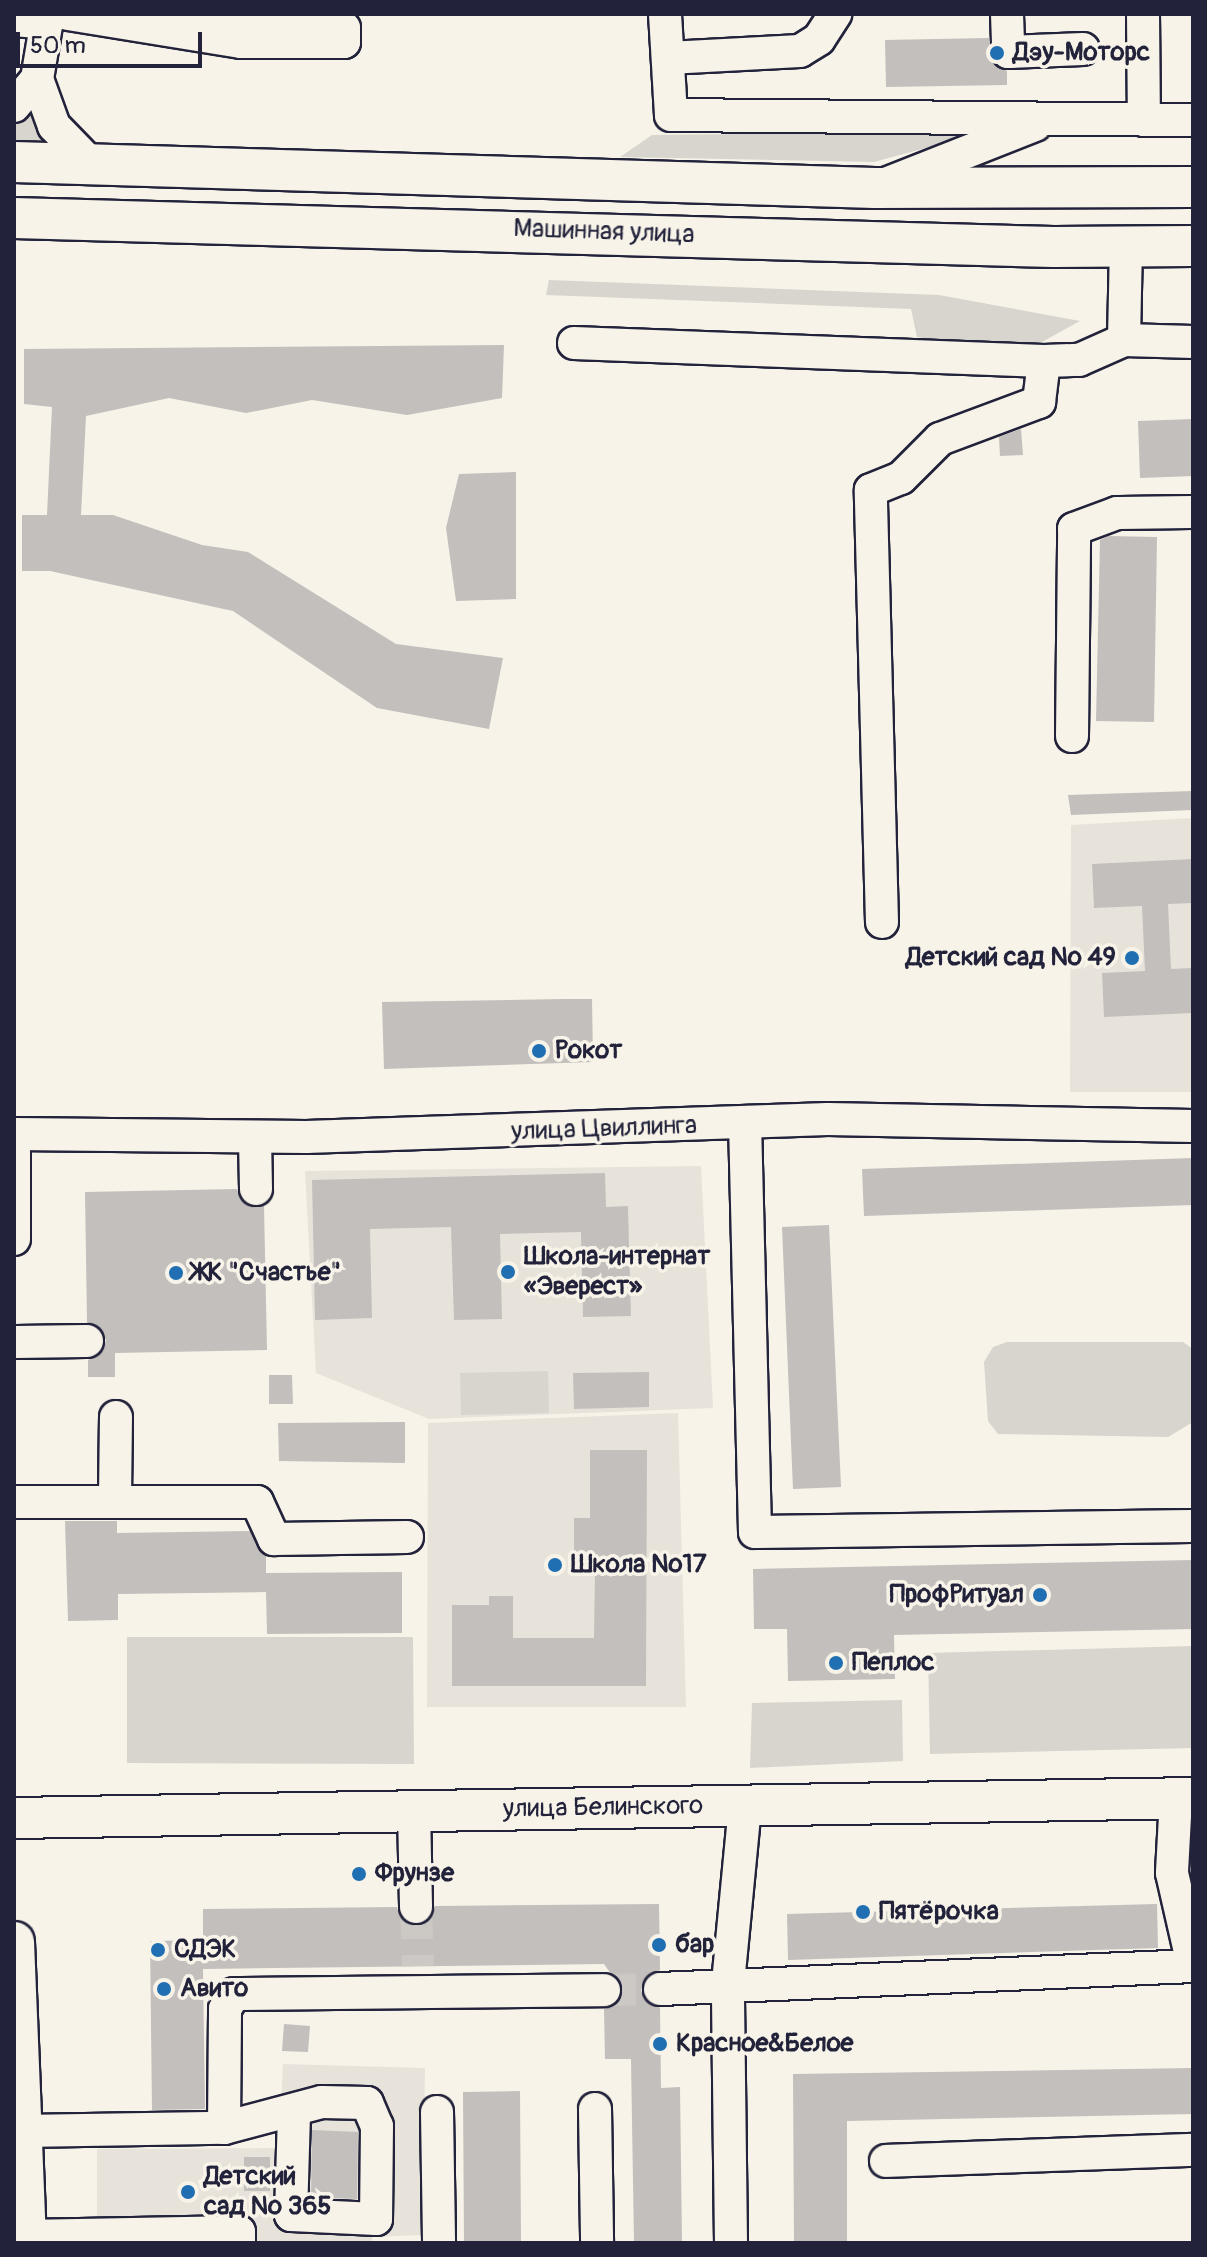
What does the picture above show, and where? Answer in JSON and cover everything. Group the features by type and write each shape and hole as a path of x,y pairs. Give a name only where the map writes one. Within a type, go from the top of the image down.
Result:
{"main road":[{"name":"Машинная улица","path":"14,162 875,188 1193,187"},
{"name":"Машинная улица","path":"14,218 1126,247 1193,246"},
{"name":"улица Белинского","path":"14,1818 1184,1798"},
{"path":"14,1942 26,2240"}],"street":[{"path":"14,20 55,17 241,42 344,42 344,28 169,14"},
{"path":"665,14 671,115 1193,120"},
{"path":"668,58 800,51 819,39 835,14"},
{"path":"1007,14 1008,52 1083,49"},
{"path":"1143,14 1144,120"},
{"path":"14,106 37,79 55,17"},
{"path":"37,79 54,126 91,164"},
{"path":"875,188 1053,118"},
{"path":"1124,340 1126,247"},
{"path":"574,343 1044,361 1079,360 1124,340 1193,342"},
{"path":"882,922 871,490 901,478 940,439 1039,402 1044,361"},
{"path":"1072,736 1074,529 1117,513 1193,512"},
{"path":"745,1122 755,1532 1193,1526"},
{"name":"улица Цвиллинга","path":"14,1134 252,1136 623,1131 745,1122 1193,1126"},
{"path":"14,1134 14,1239"},
{"path":"252,1136 253,1189"},
{"path":"14,1342 87,1341"},
{"path":"115,1498 116,1417"},
{"path":"14,1490 14,1504 115,1498 257,1502 274,1539 407,1537"},
{"path":"660,1989 728,1983 1192,1966 1172,1873 1184,1798"},
{"path":"731,2243 728,1983 745,1806"},
{"path":"414,1810 416,1907"},
{"path":"224,2128 225,2009 234,1994 418,1979 604,1990"},
{"path":"19,2098 224,2128 294,2113"},
{"path":"595,2109 597,2243"},
{"path":"437,2112 439,2243"},
{"path":"886,2161 1193,2150"},
{"path":"26,2240 239,2232 239,2243"}],"shaded area":[{"path":"33,100 56,145 14,143 14,119"},
{"path":"988,131 874,162 620,157 652,135"},
{"path":"549,280 939,295 1080,321 1022,353 917,337 911,309 546,295"},
{"name":"Детский сад № 49","path":"1193,818 1193,1092 1070,1092 1071,825"},
{"name":"Школа-интернат «Эверест»","path":"701,1166 713,1408 429,1419 316,1373 305,1171"},
{"path":"1007,1342 1183,1342 1193,1349 1193,1422 1168,1437 998,1434 988,1421 984,1362 993,1347"},
{"path":"548,1371 549,1413 461,1415 460,1373"},
{"name":"Школа №17","path":"678,1413 686,1707 427,1707 428,1423"},
{"path":"127,1637 413,1637 414,1764 127,1763"},
{"path":"1193,1646 1193,1748 930,1754 928,1653"},
{"path":"902,1700 903,1761 750,1768 752,1703"},
{"path":"283,2064 425,2068 422,2235 372,2237 372,2243 97,2243 97,2149 279,2148"}],"building":[{"path":"989,38 992,61 1007,71 1007,85 886,87 885,40"},
{"path":"504,345 502,398 407,415 312,400 246,413 169,398 86,416 81,515 113,515 202,545 248,552 396,644 503,658 489,729 377,708 233,611 50,571 22,571 22,515 47,515 52,407 24,404 24,349"},
{"path":"1193,419 1193,476 1140,478 1138,421"},
{"path":"1021,429 1023,455 1000,456 999,437"},
{"path":"516,472 516,599 456,601 446,528 459,474"},
{"path":"1109,536 1157,537 1154,722 1096,721 1100,540"},
{"path":"1193,791 1193,810 1071,815 1068,795"},
{"path":"1193,859 1193,903 1168,904 1171,969 1193,968 1193,1013 1104,1017 1102,973 1145,971 1142,906 1094,908 1092,864"},
{"path":"592,999 593,1062 384,1069 382,1002"},
{"path":"1193,1158 1193,1205 864,1216 862,1169"},
{"path":"605,1173 606,1207 628,1206 631,1316 583,1317 581,1232 500,1234 502,1319 454,1320 451,1227 370,1229 372,1318 315,1320 312,1180"},
{"name":"ЖК \"Счастье\"","path":"237,1189 246,1205 264,1206 267,1350 115,1353 115,1377 88,1377 88,1360 103,1351 106,1340 87,1322 85,1192"},
{"path":"829,1225 841,1487 793,1489 782,1227"},
{"path":"649,1372 649,1407 574,1409 573,1373"},
{"path":"269,1375 292,1375 293,1404 269,1404"},
{"path":"405,1422 405,1463 279,1461 278,1423"},
{"path":"590,1450 647,1450 646,1686 452,1686 452,1605 489,1605 489,1596 513,1596 513,1638 594,1638 595,1571 574,1571 574,1518 590,1518"},
{"path":"65,1521 117,1521 117,1533 250,1531 266,1556 266,1573 402,1572 402,1633 267,1634 266,1592 118,1594 118,1620 68,1621"},
{"path":"1193,1560 1193,1629 894,1635 895,1679 788,1681 787,1629 754,1629 753,1569"},
{"path":"659,1904 660,1970 644,1980 641,1991 660,2008 661,2088 680,2087 682,2243 634,2243 631,2059 605,2059 604,2009 614,2006 623,1991 604,1964 203,1969 205,2109 152,2110 150,1941 203,1940 203,1909 397,1907 400,1917 416,1926 426,1923 435,1906"},
{"path":"1157,1904 1158,1948 788,1960 787,1914"},
{"path":"284,2024 310,2026 308,2052 282,2051"},
{"path":"1193,2068 1193,2114 847,2121 847,2242 794,2243 793,2074"},
{"path":"520,2091 521,2243 464,2243 463,2092"},
{"path":"312,2130 358,2132 357,2199 311,2197"},
{"path":"244,2157 270,2157 270,2191 244,2191"}],"tunnel":[{"path":"416,1907 418,1966"},
{"path":"604,1990 660,1989"}],"place":[{"name":"Дэу-Моторс","path":"997,53"},
{"name":"Детский сад № 49","path":"1132,958"},
{"name":"Рокот","path":"539,1051"},
{"name":"Школа-интернат «Эверест»","path":"508,1272"},
{"name":"ЖК \"Счастье\"","path":"176,1273"},
{"name":"Школа №17","path":"555,1565"},
{"name":"ПрофРитуал","path":"1040,1595"},
{"name":"Пеплос","path":"836,1663"},
{"name":"Фрунзе","path":"359,1874"},
{"name":"Пятёрочка","path":"863,1912"},
{"name":"бар","path":"659,1945"},
{"name":"СДЭК","path":"158,1950"},
{"name":"Авито","path":"164,1989"},
{"name":"Красное&Белое","path":"660,2044"},
{"name":"Детский сад № 365","path":"188,2192"}]}
